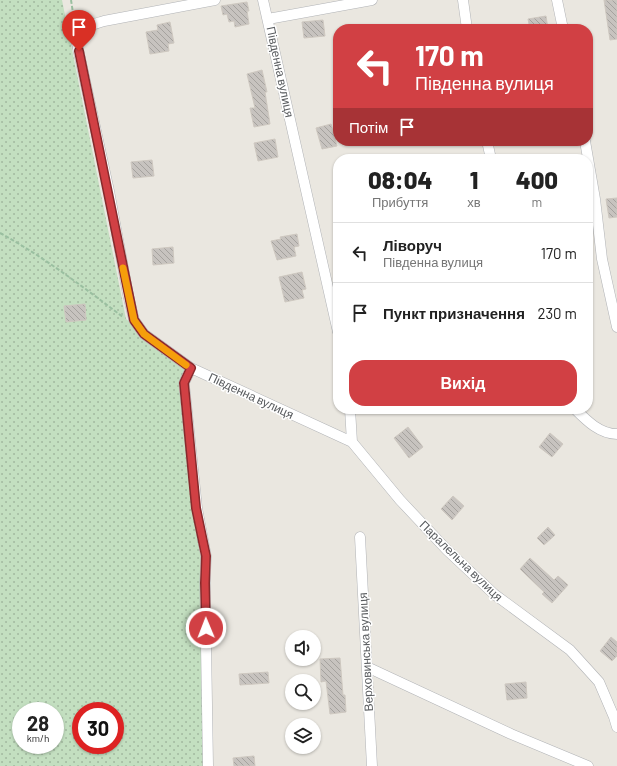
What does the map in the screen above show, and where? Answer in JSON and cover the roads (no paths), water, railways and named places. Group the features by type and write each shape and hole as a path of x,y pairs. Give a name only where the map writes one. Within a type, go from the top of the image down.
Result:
{"street":[{"name":"Південна вулиця","path":"215,0 88,25 76,39 134,320 144,334 191,368 352,442"},
{"name":"Південна вулиця","path":"263,0 333,310"},
{"path":"268,19 372,0"},
{"path":"463,0 466,24"},
{"path":"557,0 563,24"},
{"path":"593,187 602,259 617,327"},
{"path":"191,368 184,383 196,508 206,556 205,583 208,766"},
{"path":"350,414 352,442"},
{"path":"581,414 600,430 611,434 617,434"},
{"name":"Паралельна вулиця","path":"352,442 400,500 447,550 494,594 570,650 599,682 614,716 617,727"},
{"name":"Верховинська вулиця","path":"360,537 372,766"},
{"path":"367,667 511,734 588,766"}]}
